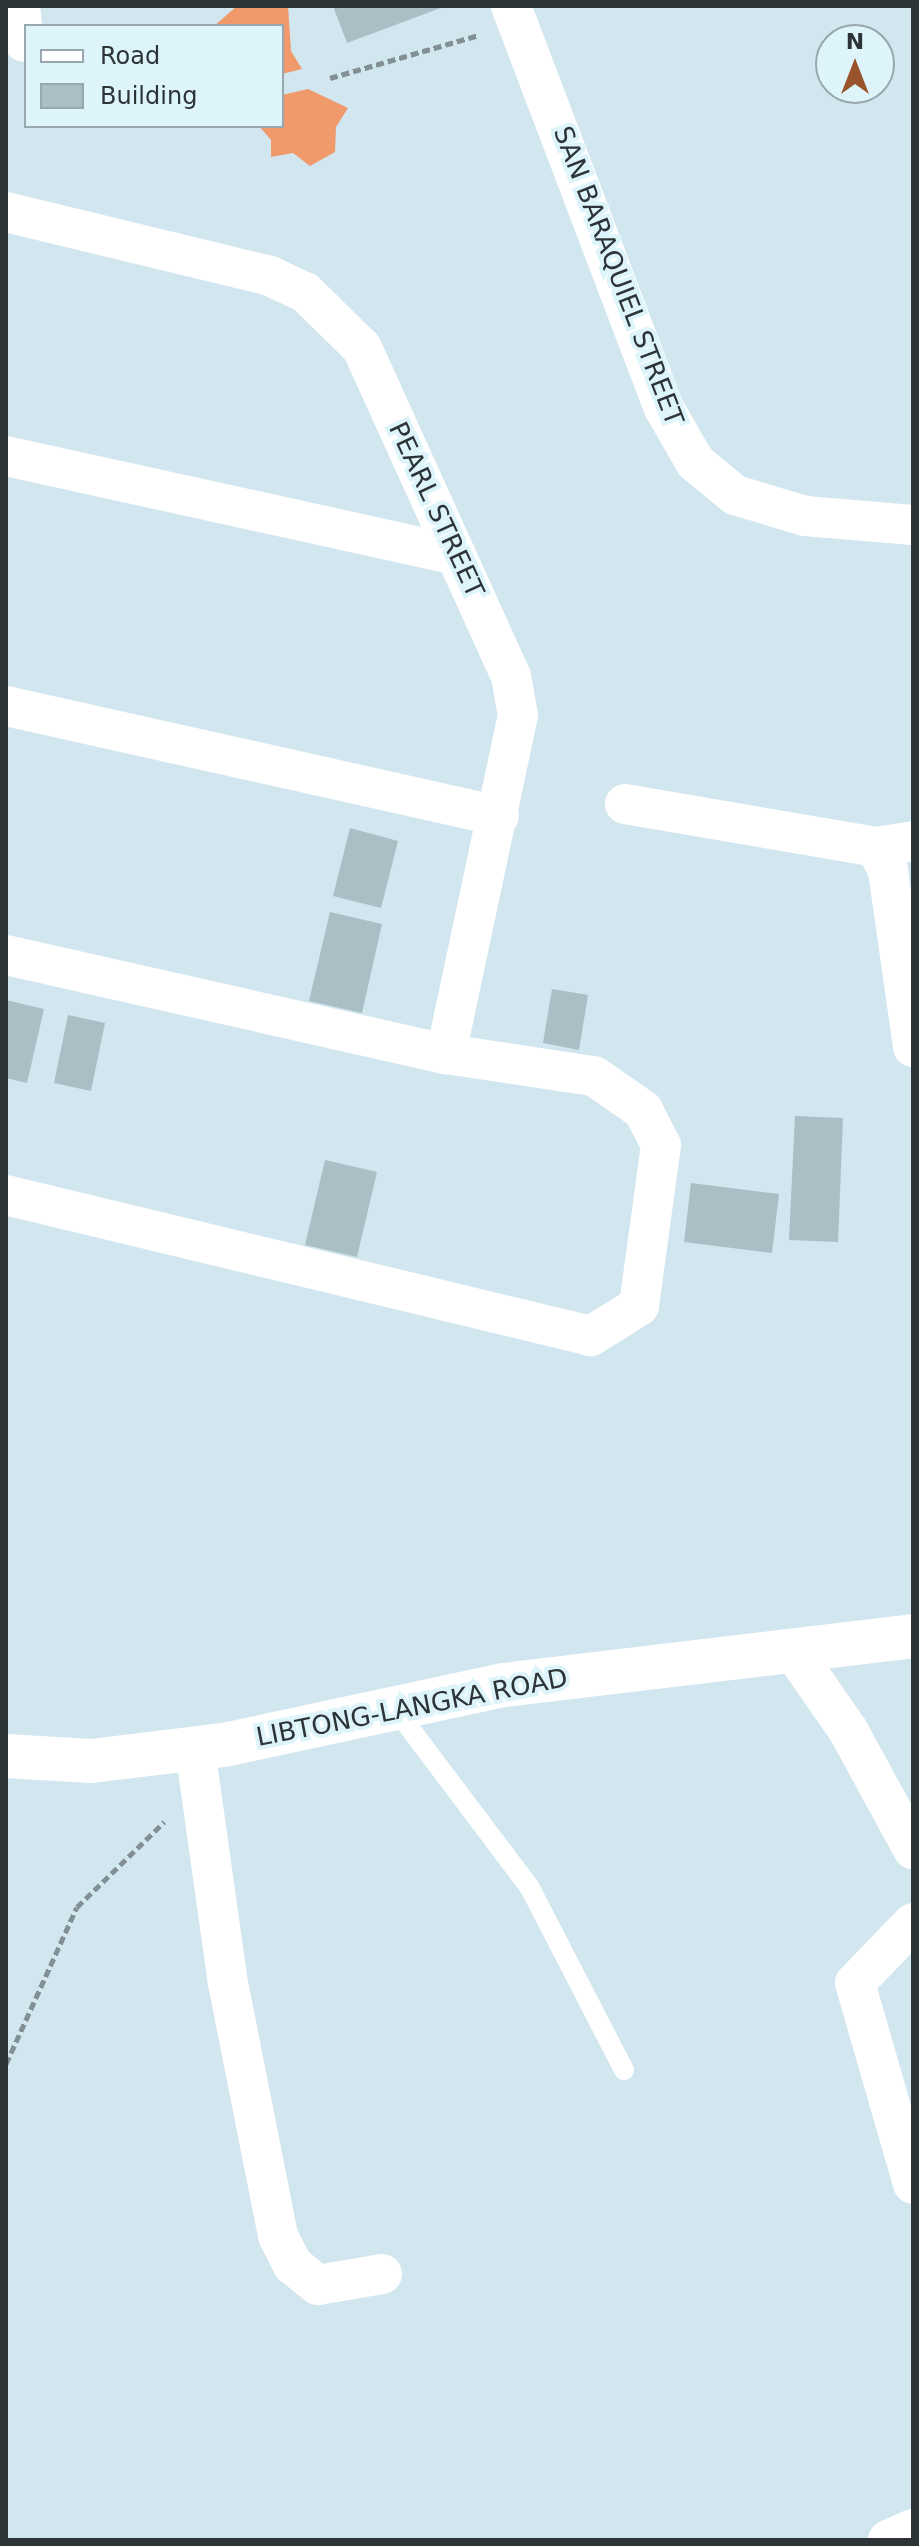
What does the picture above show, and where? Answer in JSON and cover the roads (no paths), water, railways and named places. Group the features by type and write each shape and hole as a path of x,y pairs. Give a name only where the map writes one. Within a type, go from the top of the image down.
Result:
{"main road":[{"name":"LIBTONG-LANGKA ROAD","path":"6,1756 91,1761 195,1749 504,1685 913,1636"}],"street":[{"name":"SAN BARAQUIEL STREET","path":"515,14 664,408 695,462 735,495 791,512 854,525 913,525"},
{"name":"PEARL STREET","path":"6,212 218,260 305,292 362,348 511,676 518,715 446,1054"},
{"path":"6,456 456,555"},
{"path":"6,706 499,816"},
{"path":"625,804 895,844 888,871 913,1047"},
{"path":"6,955 446,1054 594,1076 643,1110 661,1145 639,1306 616,1325 591,1336 6,1195"},
{"path":"793,1651 848,1730 913,1849"},
{"path":"195,1749 228,1983 278,2236 300,2273 318,2285 382,2274"},
{"path":"913,1923 855,1983 913,2184"},
{"path":"888,2540 913,2529"}],"lane":[{"path":"393,1706 530,1888 624,2070"}]}
